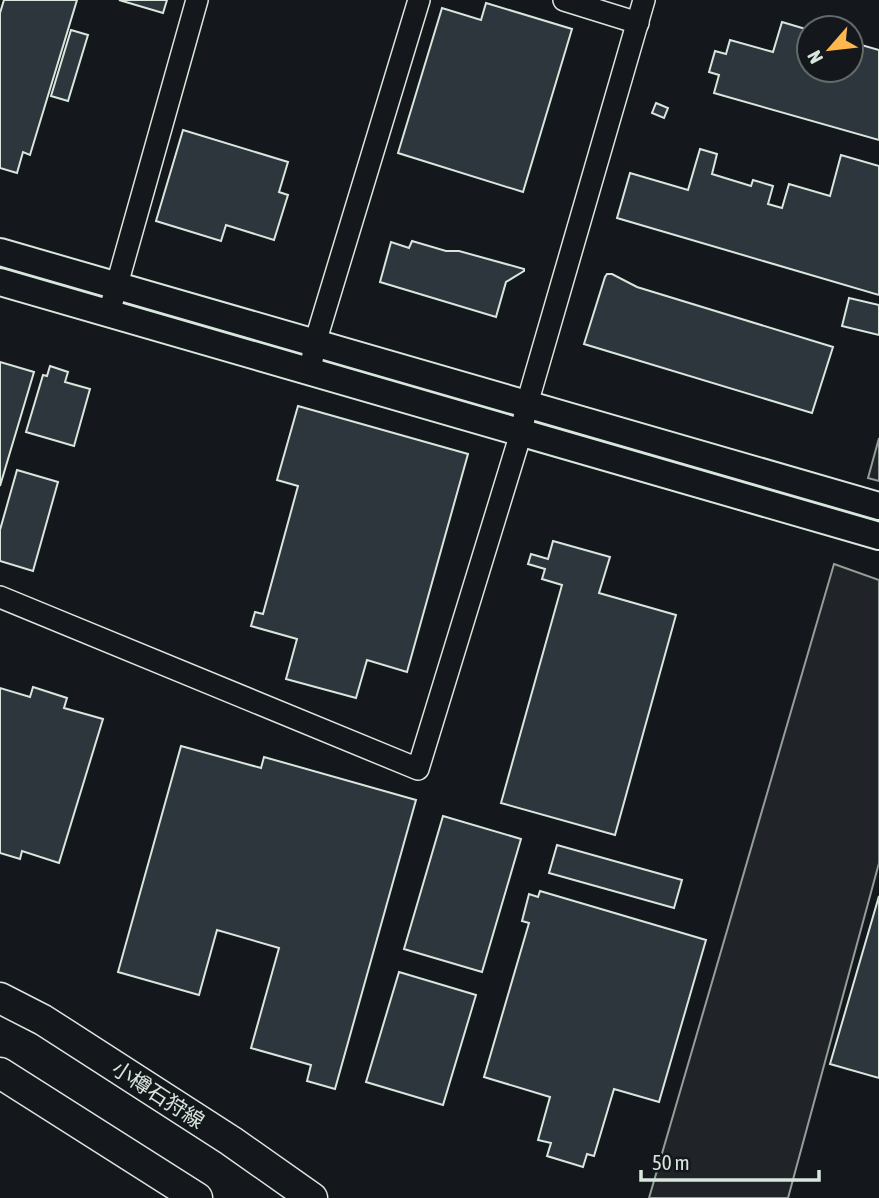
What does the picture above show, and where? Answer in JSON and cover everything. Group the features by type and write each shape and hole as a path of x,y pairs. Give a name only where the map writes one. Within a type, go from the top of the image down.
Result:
{"main road":[{"name":"小樽石狩線","path":"0,998 43,1020 231,1141 313,1198"},
{"path":"0,1073 197,1198"}],"street":[{"path":"109,313 197,0"},
{"path":"310,372 315,343 418,0"},
{"path":"564,0 638,23"},
{"path":"0,597 418,769 521,433 527,404 645,0"},
{"path":"0,252 879,506"},
{"path":"0,282 879,536"}],"shaded area":[{"path":"879,438 879,481 868,478"},
{"path":"834,564 879,580 879,863 788,1198 649,1198"}],"building":[{"path":"4,0 77,0 30,155 23,152 17,173 0,168 0,13"},
{"path":"119,0 167,0 163,13"},
{"path":"486,3 572,29 523,192 398,153 442,8 481,20"},
{"path":"782,22 795,26 795,84 865,84 865,46 879,50 879,140 714,93 719,75 709,72 715,51 726,54 730,40 773,52"},
{"path":"71,30 88,35 68,101 51,96"},
{"path":"656,103 668,108 664,118 652,113"},
{"path":"183,130 288,162 279,192 288,195 274,240 226,225 221,241 156,221"},
{"path":"700,149 717,154 712,174 751,186 753,180 773,186 768,204 782,208 789,184 830,196 841,155 879,166 879,295 617,218 630,173 688,190"},
{"path":"412,241 446,251 459,251 524,271 506,282 496,317 380,282 391,242 409,248"},
{"path":"607,274 637,287 833,347 812,413 584,344"},
{"path":"849,298 879,305 879,335 842,326"},
{"path":"0,362 34,372 0,486"},
{"path":"50,366 68,372 65,382 90,389 74,446 26,432 43,375 47,376"},
{"path":"298,406 468,454 407,672 367,660 356,698 286,679 297,639 251,626 255,612 263,614 298,486 277,480"},
{"path":"17,470 58,482 33,571 0,561 0,530"},
{"path":"553,541 610,557 599,593 676,615 615,835 501,803 562,585 542,579 545,569 528,564 531,554 548,559"},
{"path":"33,687 67,698 64,708 103,719 59,863 22,851 20,859 0,853 0,688 30,697"},
{"path":"181,746 261,768 264,757 416,800 335,1089 307,1081 311,1065 251,1048 279,948 217,930 199,995 118,972"},
{"path":"443,816 521,839 482,972 404,949"},
{"path":"557,845 682,880 674,908 549,873"},
{"path":"540,891 706,940 659,1102 614,1089 594,1156 587,1154 583,1167 547,1156 551,1143 538,1140 550,1097 484,1077 529,923 522,921 529,894 538,897"},
{"path":"879,896 879,1078 830,1064"},
{"path":"399,972 476,995 443,1105 366,1082"}]}
